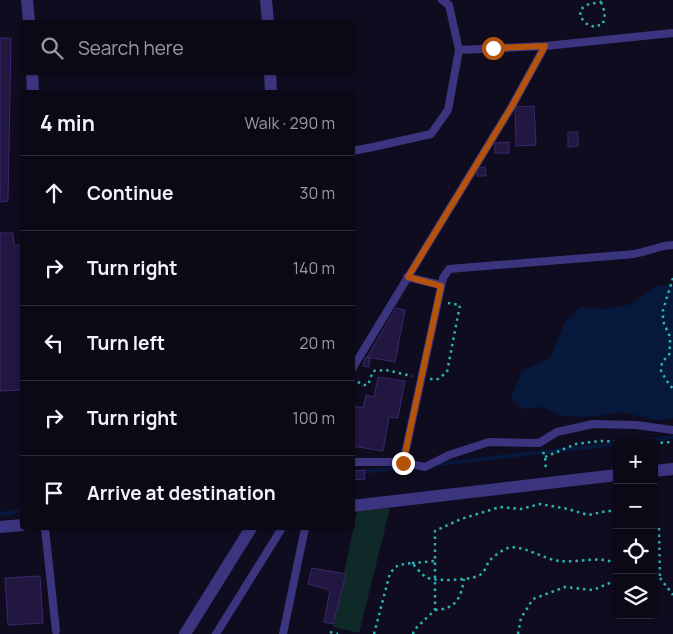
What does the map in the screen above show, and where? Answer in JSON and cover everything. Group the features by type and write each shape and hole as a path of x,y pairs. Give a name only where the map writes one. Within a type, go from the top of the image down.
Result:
{"street":[{"path":"27,0 29,20"},
{"path":"266,0 268,20"},
{"path":"32,75 33,90"},
{"path":"270,75 271,90"},
{"path":"658,471 673,469"},
{"path":"355,506 613,475"},
{"path":"0,527 20,525"},
{"path":"186,634 250,530"}],"lane":[{"path":"355,150 431,134 448,110 459,50 449,5 442,0"},
{"path":"459,50 545,46 673,34"},
{"path":"355,364 512,106 545,46"},
{"path":"403,463 441,286 448,269 636,254 673,245"},
{"path":"408,277 441,286"},
{"path":"355,462 403,463 426,467 449,454 488,442 539,443 557,432 593,424 636,425 673,430"},
{"path":"45,530 56,631"},
{"path":"216,634 281,530"},
{"path":"283,634 305,530"}],"path":[{"path":"602,1 603,24 594,27 584,23 580,16 581,9 589,4 602,1"},
{"path":"673,278 664,310 663,321 670,337 669,355 662,362 661,371 673,388"},
{"path":"545,457 576,444 601,440 613,441"},
{"path":"658,443 673,442"},
{"path":"435,610 434,531 461,519 500,507 521,509 540,504 588,515 613,511"},
{"path":"658,528 660,578 673,596"},
{"path":"412,563 425,577 435,580 464,579 479,576 486,570 489,562 498,553 510,548 527,550 559,561 603,560 613,563"},
{"path":"374,634 390,573 398,565 435,561"},
{"path":"413,634 414,630 435,610 444,610 457,602 462,592 464,579"},
{"path":"518,634 521,618 533,599 565,587 593,590 613,582"},
{"path":"330,632 338,634"}],"green space":[{"path":"390,508 359,633 333,627 353,530 355,530 357,511"}],"water":[{"path":"673,285 673,418 658,421 623,412 590,417 561,416 543,407 522,409 511,398 522,371 550,358 565,322 580,307 605,309 632,304 656,286"}],"building":[{"path":"0,38 11,38 8,201 0,202"},
{"path":"534,106 536,145 516,146 515,107"},
{"path":"568,132 578,132 578,146 568,147"},
{"path":"509,142 509,153 495,153 495,143"},
{"path":"485,167 486,176 477,176 477,168"},
{"path":"0,233 13,233 14,245 20,245 20,390 0,391"},
{"path":"396,308 405,310 395,362 367,357"},
{"path":"365,358 370,358 369,367 363,366"},
{"path":"378,377 405,381 398,418 389,417 383,451 355,446 355,406 363,408 366,395 374,397"},
{"path":"364,470 365,479 355,480 355,471"},
{"path":"312,568 346,574 333,624 324,622 330,590 308,584"},
{"path":"40,576 43,623 8,625 5,578"}],"waterway":[{"path":"657,439 673,437"},
{"path":"437,464 613,444"},
{"path":"360,472 410,467"},
{"path":"0,514 20,511"}],"route":[{"path":"403,463 441,286 408,277 512,106 545,46 493,48"}]}
